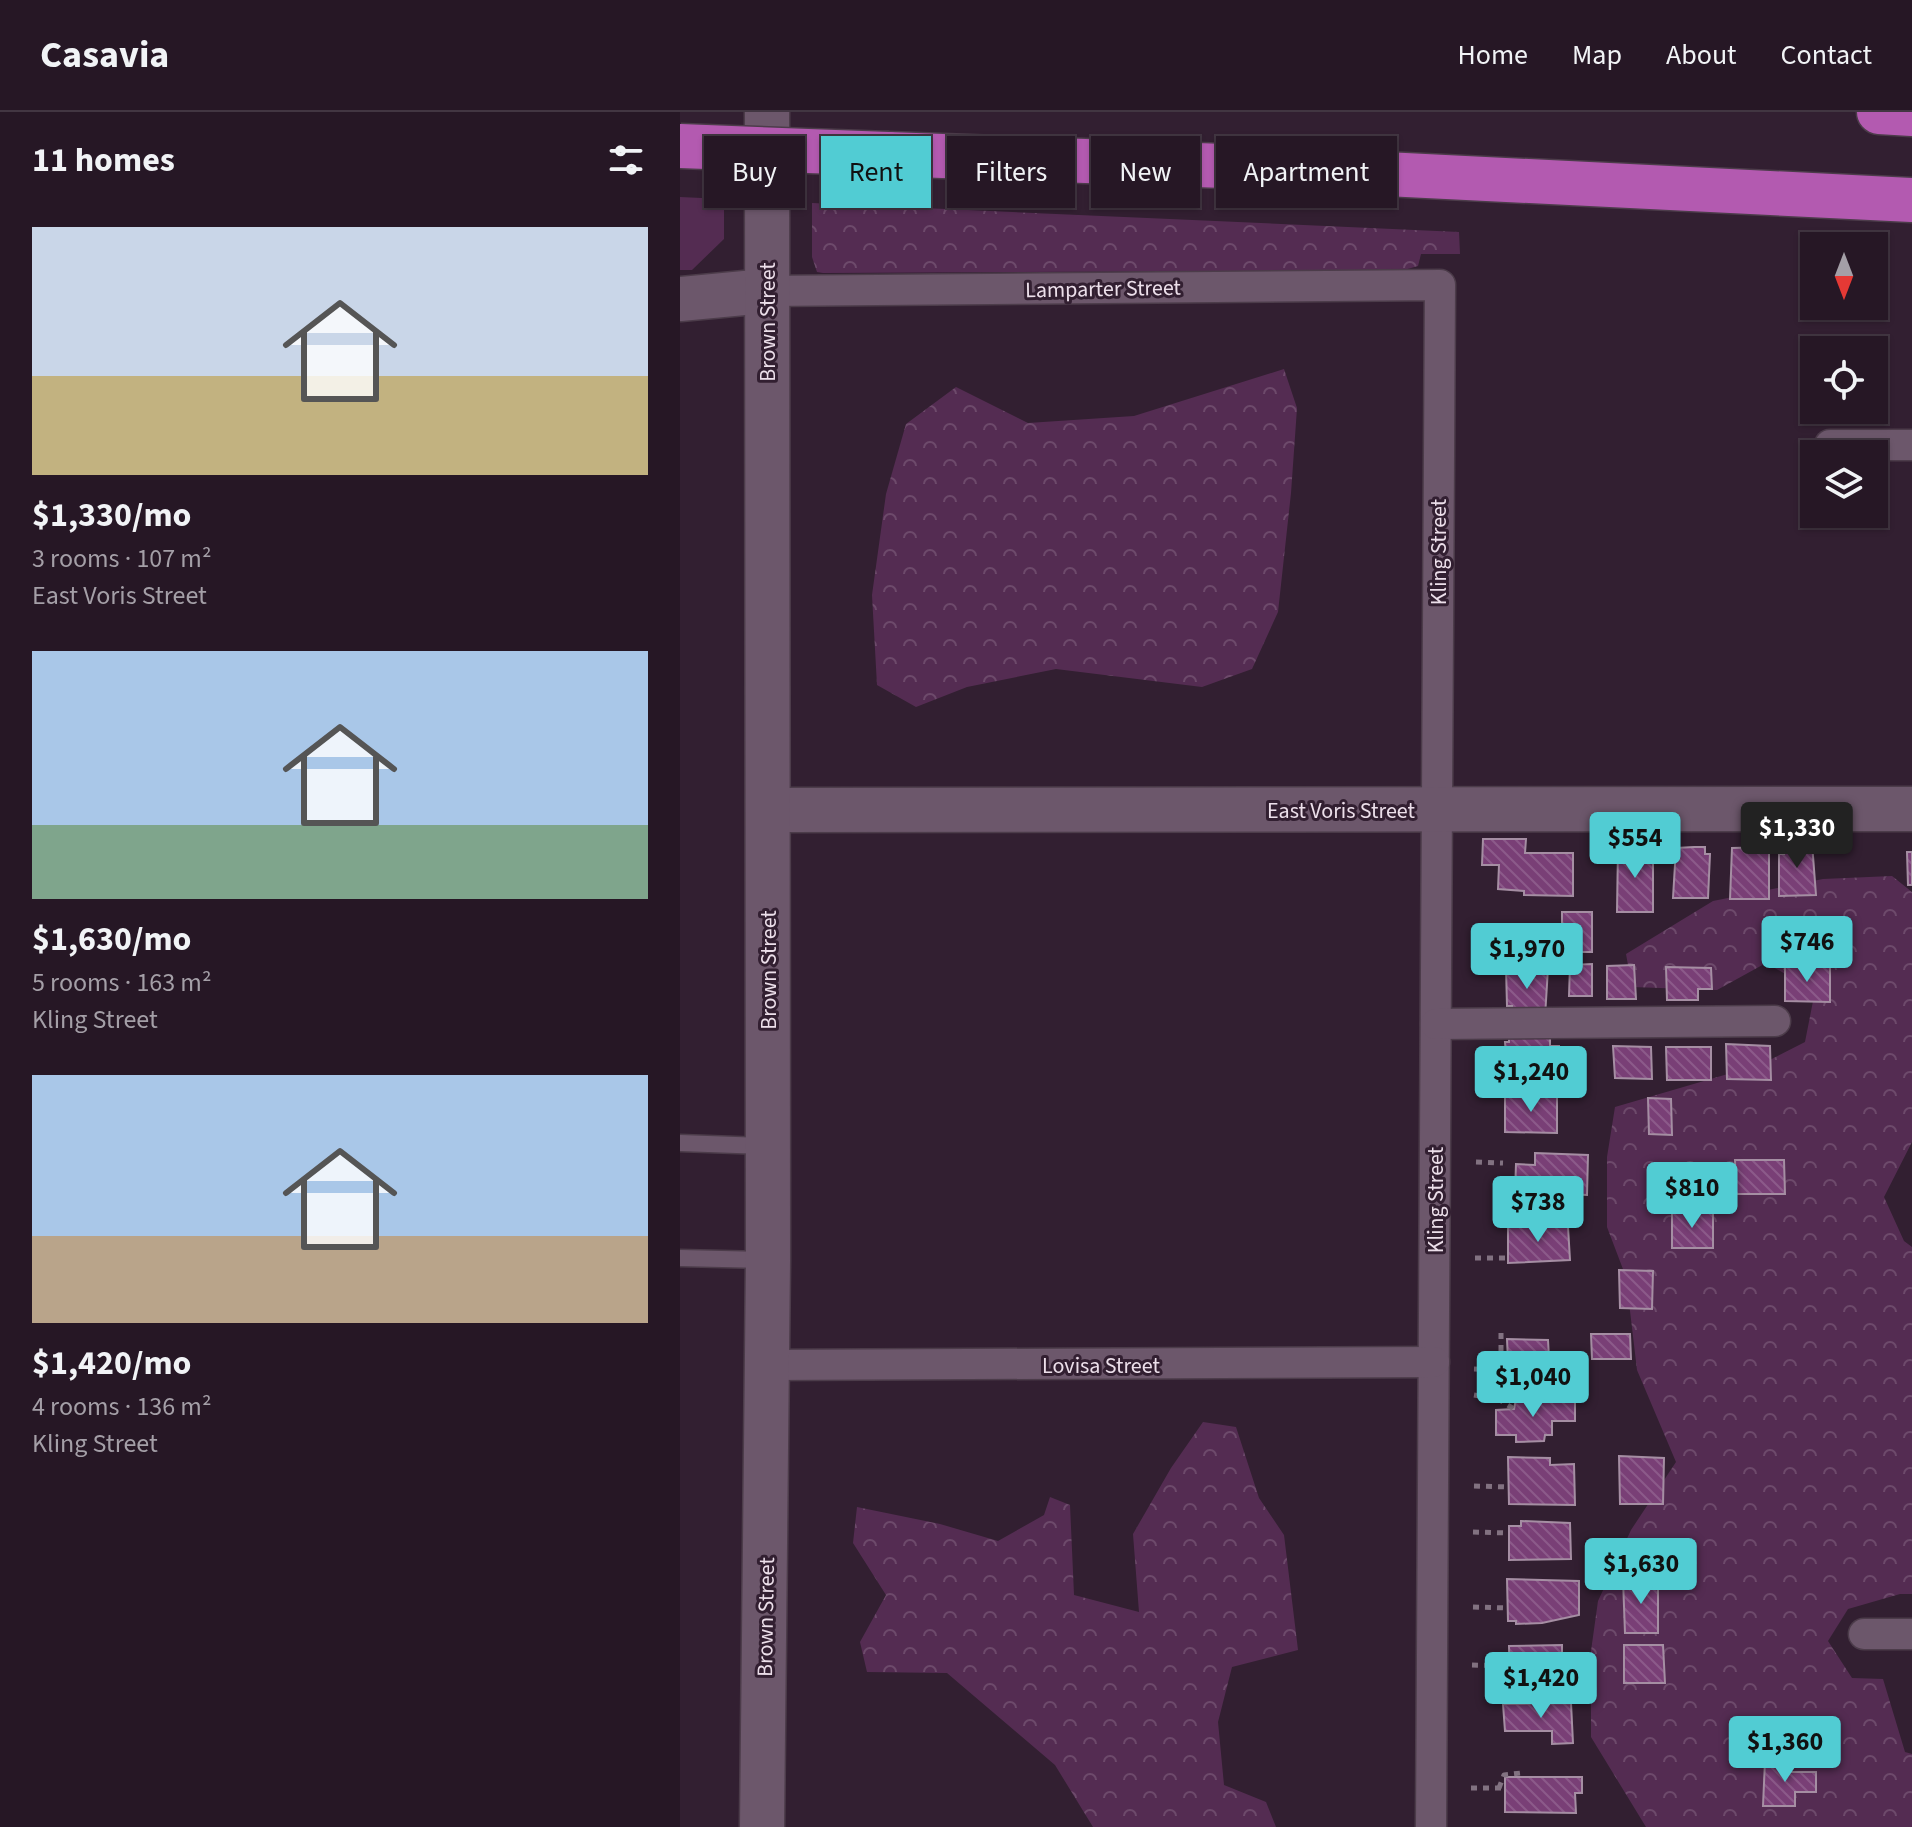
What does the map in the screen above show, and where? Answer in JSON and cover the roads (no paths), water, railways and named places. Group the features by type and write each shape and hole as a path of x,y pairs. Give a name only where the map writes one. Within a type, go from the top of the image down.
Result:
{"highway":[{"path":"1879,112 1912,114"},
{"path":"680,146 1224,166 1912,200"}],"main road":[{"name":"Brown Street","path":"762,1827 768,1260 767,112"},
{"path":"680,299 766,291"},
{"name":"East Voris Street","path":"769,810 1912,809"}],"street":[{"name":"Lamparter Street","path":"766,291 1440,285"},
{"name":"Kling Street","path":"1431,1827 1440,285"},
{"path":"1888,445 1912,445"},
{"path":"1436,1024 1775,1021"},
{"name":"Lovisa Street","path":"767,1365 1434,1362"},
{"path":"1864,1634 1912,1634"}],"lane":[{"path":"680,1143 768,1146"},
{"path":"680,1258 768,1260"}]}
